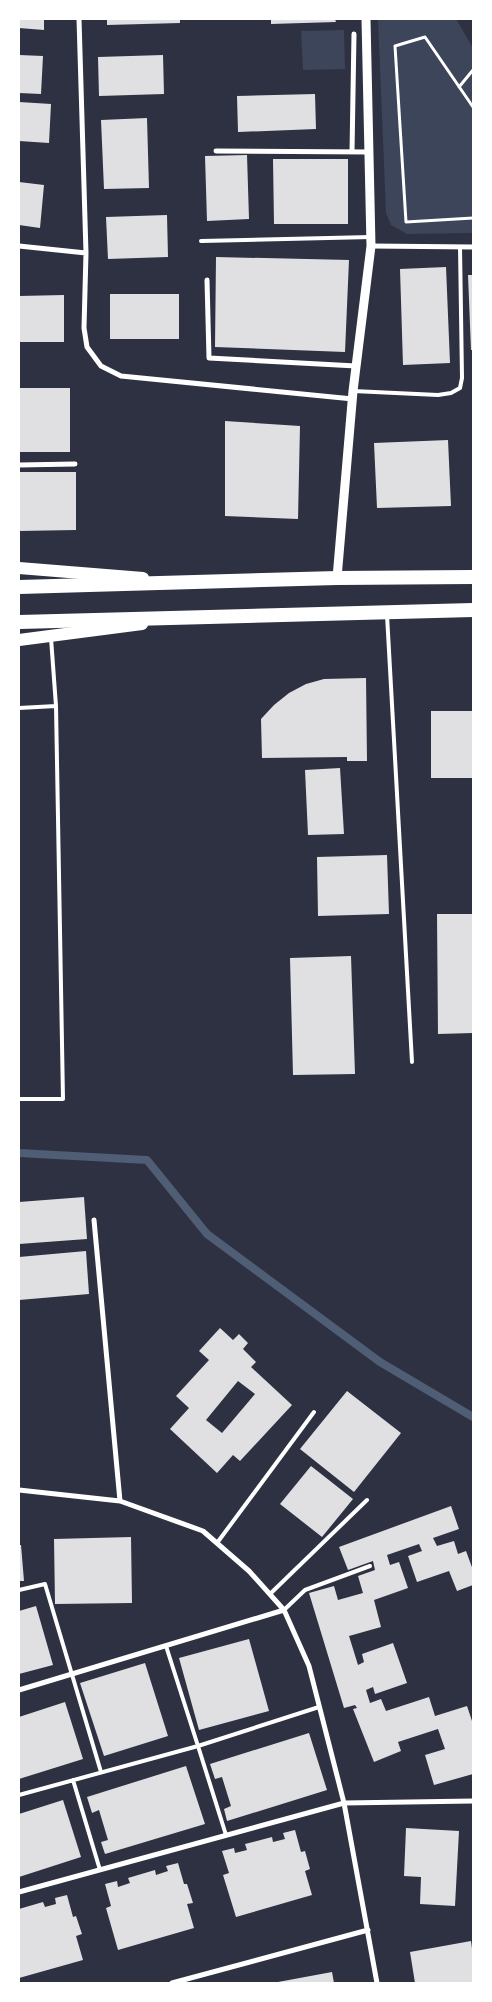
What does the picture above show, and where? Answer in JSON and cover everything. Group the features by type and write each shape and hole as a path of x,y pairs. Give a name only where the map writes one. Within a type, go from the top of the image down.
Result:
{"highway":[{"path":"19,587 337,578 473,577"},
{"path":"19,622 473,610"}],"main road":[{"path":"19,568 193,583"},
{"path":"19,640 194,617"}],"street":[{"path":"79,19 86,253 84,328 88,348 101,366 121,376 353,395"},
{"path":"337,578 353,395 371,246 366,19"},
{"path":"352,152 354,34"},
{"path":"216,151 369,152"},
{"path":"19,246 86,253"},
{"path":"371,246 473,247"},
{"path":"207,280 209,358 356,366"},
{"path":"19,466 75,464"},
{"path":"94,1220 120,1501"},
{"path":"19,1490 120,1501 203,1531 249,1571 284,1610 309,1666 344,1803 378,1983"},
{"path":"19,1690 284,1610"},
{"path":"19,1892 344,1803 473,1801"},
{"path":"172,1983 368,1930"}],"lane":[{"path":"201,241 371,236"},
{"path":"353,395 438,395 452,393 460,388 462,378 460,247"},
{"path":"387,613 412,1062"},
{"path":"19,1099 63,1099 56,706 51,636"},
{"path":"19,708 56,706"},
{"path":"216,1543 314,1412"},
{"path":"270,1594 366,1500"},
{"path":"284,1610 305,1590 370,1566"},
{"path":"19,1590 45,1584 101,1772"},
{"path":"166,1646 226,1835"},
{"path":"19,1795 198,1746 319,1707"},
{"path":"73,1780 100,1870"}],"path":[{"path":"473,107 426,37 395,46 406,222 473,218"},
{"path":"459,87 473,70"}],"shaded area":[{"path":"378,19 456,19 473,48 473,233 407,234 391,225 386,213"},
{"path":"344,30 345,69 303,70 301,31"}],"building":[{"path":"19,19 44,19 44,30 19,28"},
{"path":"107,19 180,19 180,23 107,25"},
{"path":"271,19 335,19 336,22 271,24"},
{"path":"19,55 43,56 41,94 19,93"},
{"path":"163,55 164,94 99,96 98,57"},
{"path":"315,94 316,129 238,132 237,96"},
{"path":"19,102 51,104 49,143 19,141"},
{"path":"147,118 149,188 104,189 101,120"},
{"path":"247,155 249,219 207,221 205,156"},
{"path":"273,159 348,159 348,224 274,224"},
{"path":"19,182 44,185 40,228 19,225"},
{"path":"167,215 168,257 108,259 106,217"},
{"path":"216,257 349,260 345,352 215,347"},
{"path":"446,267 450,363 403,365 400,269"},
{"path":"468,275 473,275 473,350 471,350"},
{"path":"110,294 179,294 179,339 110,339"},
{"path":"64,295 64,342 19,342 19,296"},
{"path":"19,388 70,388 70,452 19,452"},
{"path":"225,421 300,426 298,519 225,516"},
{"path":"448,440 451,506 377,508 374,443"},
{"path":"19,472 76,472 76,530 19,531"},
{"path":"366,678 367,761 347,761 347,757 262,758 261,719 289,693 306,684 324,679"},
{"path":"431,711 473,711 473,778 431,778"},
{"path":"340,768 344,834 308,835 305,770"},
{"path":"387,855 389,914 318,916 317,857"},
{"path":"437,914 473,914 473,1033 438,1034"},
{"path":"351,956 355,1074 293,1075 290,958"},
{"path":"84,1197 87,1239 19,1244 19,1202"},
{"path":"86,1251 89,1294 19,1300 19,1257"},
{"path":"220,1328 233,1340 239,1334 248,1343 243,1349 256,1362 251,1367 292,1405 240,1461 233,1455 217,1473 170,1429 189,1408 176,1396 209,1360 199,1351","holes":["238,1381 255,1394 222,1433 206,1420"]},
{"path":"347,1391 401,1433 354,1492 300,1449"},
{"path":"311,1466 353,1499 322,1537 280,1504"},
{"path":"451,1506 459,1529 433,1538 437,1546 454,1541 458,1554 466,1551 473,1570 473,1585 457,1591 449,1571 417,1582 408,1556 422,1551 419,1544 387,1555 390,1565 399,1562 408,1588 374,1600 381,1627 349,1636 358,1665 364,1662 362,1654 393,1643 407,1683 375,1694 373,1687 366,1690 370,1703 381,1699 386,1711 429,1697 435,1716 467,1706 473,1724 473,1774 434,1785 425,1755 445,1749 438,1729 398,1742 401,1751 374,1762 353,1709 357,1708 355,1705 344,1708 309,1593 334,1586 338,1600 363,1593 358,1576 375,1570 373,1561 348,1570 339,1547"},
{"path":"131,1537 132,1603 55,1604 54,1539"},
{"path":"19,1545 21,1545 24,1581 19,1581"},
{"path":"36,1606 53,1665 19,1674 19,1611"},
{"path":"249,1639 269,1711 199,1730 179,1658"},
{"path":"145,1663 168,1736 104,1756 80,1683"},
{"path":"65,1702 83,1759 19,1779 19,1717"},
{"path":"309,1733 327,1790 227,1821 224,1809 231,1806 222,1777 215,1779 210,1764"},
{"path":"186,1766 205,1824 105,1854 101,1842 108,1840 99,1810 92,1813 87,1797"},
{"path":"63,1800 81,1857 19,1877 19,1814"},
{"path":"406,1828 459,1831 455,1906 420,1904 421,1877 404,1876"},
{"path":"295,1830 301,1852 305,1851 310,1869 305,1871 312,1895 236,1917 223,1875 229,1873 222,1851 234,1848 235,1853 247,1850 245,1844 272,1837 273,1842 285,1839 283,1833"},
{"path":"178,1863 184,1884 187,1884 193,1903 187,1904 194,1928 118,1950 106,1908 111,1906 105,1884 117,1881 118,1887 130,1883 128,1878 155,1870 156,1875 168,1871 166,1866"},
{"path":"67,1895 73,1917 76,1916 82,1934 76,1936 83,1960 19,1978 19,1909 43,1902 45,1907 56,1904 55,1898"},
{"path":"471,1941 473,1983 415,1983 410,1952"},
{"path":"332,1972 334,1983 278,1983 278,1982"}],"waterway":[{"path":"19,1153 147,1160 207,1234 380,1362 473,1417"}]}
